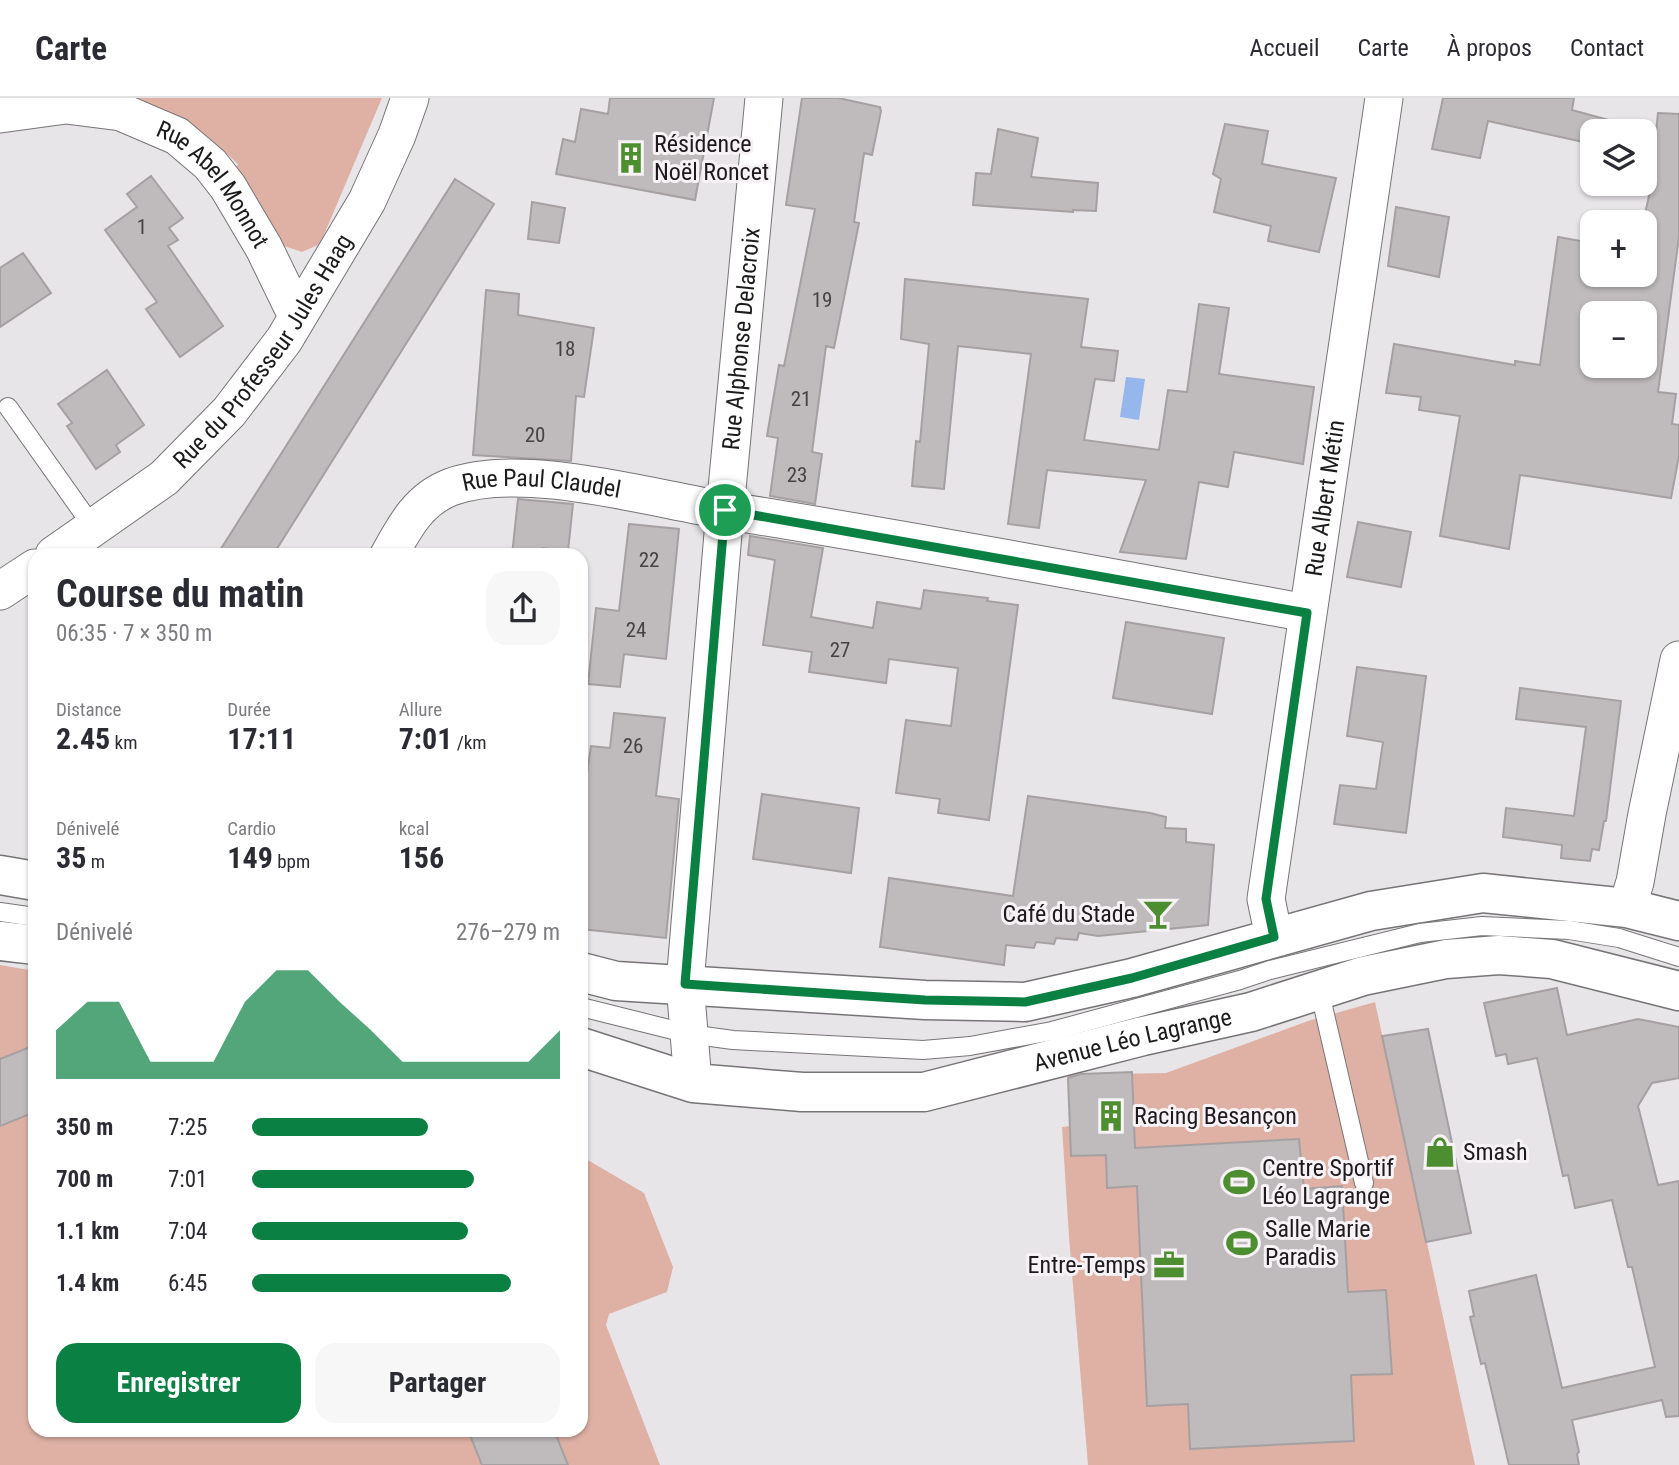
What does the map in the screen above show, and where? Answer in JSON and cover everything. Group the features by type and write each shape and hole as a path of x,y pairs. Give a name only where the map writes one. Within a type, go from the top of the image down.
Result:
{"main road":[{"path":"0,875 28,879"},
{"path":"588,974 616,981 925,1000 1025,1002 1132,978 1371,911 1483,893 1627,908 1679,921"},
{"path":"0,941 28,944"},
{"name":"Avenue Léo Lagrange","path":"588,1049 693,1083 802,1092 924,1093 1143,1035 1251,1012 1363,976 1434,960 1499,955 1552,959 1679,991"}],"street":[{"name":"Rue du Professeur Jules Haag","path":"64,548 164,478 229,412 284,340 368,201 410,98"},
{"name":"Rue Alphonse Delacroix","path":"693,1083 685,984 725,510 764,98"},
{"name":"Rue Albert Métin","path":"1274,937 1266,899 1384,98"},
{"name":"Rue Abel Monnot","path":"0,114 65,105 121,112 177,135 210,164 228,187 264,248 297,316"},
{"name":"Rue Paul Claudel","path":"392,548 411,516 429,498 453,486 502,477 581,484 1307,613"},
{"path":"0,591 28,573"},
{"path":"1627,908 1635,882 1679,660"}],"lane":[{"path":"8,407 93,527"},
{"path":"0,912 28,916"},
{"name":"Avenue Léo Lagrange","path":"588,1009 689,1034 747,1041 923,1050 970,1046 1052,1031 1270,970 1420,933 1482,926 1569,930 1619,938 1679,957"},
{"path":"1319,989 1364,1183"}],"shaded area":[{"path":"87,98 382,98 320,244 302,252 278,244 232,178 238,164 207,136 188,125"},
{"path":"0,965 28,970 28,1437 588,1437 588,1160 644,1193 673,1267 667,1292 609,1314 606,1325 660,1465 0,1465"},
{"name":"Centre Sportif Léo Lagrange","path":"1375,1002 1475,1465 1088,1465 1062,1127 1070,1126 1068,1075 1166,1073 1308,1021"}],"water":[{"path":"1126,377 1145,379 1139,420 1120,417"}],"building":[{"name":"Résidence Noël Roncet","path":"610,98 714,98 695,200 556,174 563,139 575,142 581,109 608,114"},
{"path":"802,98 838,98 880,107 881,111 872,155 864,153 854,222 859,223 834,348 826,346 812,452 822,454 815,504 770,496 778,438 767,436 779,365 784,366 815,209 786,205"},
{"path":"1443,98 1574,98 1572,110 1605,119 1580,119 1580,141 1488,121 1480,158 1432,149"},
{"path":"1658,113 1679,114 1679,237 1658,392 1676,394 1672,424 1679,425 1679,456 1671,498 1520,475 1509,549 1440,536 1460,416 1419,410 1421,397 1386,393 1394,344 1515,365 1515,361 1540,365 1558,237 1580,241 1580,287 1657,287 1657,210 1646,210 1649,196 1657,196"},
{"path":"1225,124 1268,131 1262,164 1336,178 1319,252 1268,241 1271,226 1214,212 1221,179 1213,174"},
{"path":"998,129 1038,138 1031,177 1098,183 1096,211 1073,212 973,205 976,173 991,174"},
{"path":"151,176 183,218 169,228 178,240 168,246 223,326 180,357 146,309 157,302 105,230 137,207 127,194"},
{"path":"455,179 494,204 277,548 221,548"},
{"path":"532,202 565,208 559,243 528,239"},
{"path":"1396,207 1449,217 1439,277 1388,266"},
{"path":"23,253 51,293 0,327 0,268"},
{"path":"905,279 1088,299 1081,347 1118,351 1114,381 1095,379 1084,440 1159,450 1168,390 1187,392 1199,304 1229,308 1219,374 1314,387 1303,464 1234,452 1228,487 1199,482 1186,559 1120,552 1146,480 1047,470 1039,528 1008,524 1031,354 958,346 944,489 912,486 916,441 920,442 929,344 901,339"},
{"path":"486,290 519,294 518,315 594,328 584,397 576,396 571,461 473,455"},
{"path":"107,370 144,425 116,445 120,452 96,469 67,426 72,423 58,404"},
{"path":"518,499 573,504 568,548 513,548"},
{"path":"1358,522 1411,532 1401,587 1347,577"},
{"path":"629,524 679,529 666,659 624,654 620,687 588,684 596,608 619,611"},
{"path":"750,536 823,548 811,617 873,628 877,602 921,609 924,590 988,598 987,601 1018,605 989,820 938,813 940,799 896,793 906,720 951,726 958,668 889,659 886,683 809,672 812,652 763,645 775,560 748,555"},
{"path":"1126,622 1224,638 1212,714 1113,698"},
{"path":"1357,667 1426,676 1406,833 1334,824 1340,785 1376,789 1383,742 1347,736"},
{"path":"1520,688 1621,701 1606,821 1599,850 1592,849 1590,861 1561,858 1562,845 1503,837 1506,808 1574,816 1586,727 1516,719"},
{"path":"614,713 665,718 656,796 679,799 666,938 588,930 588,767 591,746 610,748"},
{"path":"762,794 859,808 851,873 753,859"},
{"path":"1028,796 1166,817 1165,828 1186,829 1186,842 1214,845 1208,925 1098,936 1079,933 1077,940 1056,938 1054,944 1036,942 1034,948 1006,945 1004,965 880,947 889,878 1013,896"},
{"path":"1557,988 1567,1035 1638,1019 1679,1027 1679,1078 1652,1083 1638,1106 1658,1185 1679,1181 1679,1416 1666,1417 1662,1400 1572,1420 1579,1465 1509,1465 1485,1363 1481,1364 1470,1317 1474,1316 1469,1291 1536,1275 1562,1388 1655,1367 1632,1267 1628,1267 1612,1200 1575,1208 1568,1175 1563,1176 1537,1058 1508,1064 1506,1054 1496,1056 1484,1003"},
{"path":"1428,1029 1471,1233 1426,1242 1382,1036"},
{"path":"28,1048 28,1115 0,1126 0,1059"},
{"name":"Salle Marie Paradis","path":"1132,1072 1135,1148 1299,1139 1304,1189 1342,1186 1348,1292 1386,1290 1392,1374 1351,1375 1354,1441 1190,1449 1188,1404 1147,1406 1137,1186 1107,1188 1106,1155 1071,1156 1068,1078 1081,1074"},
{"path":"471,1437 557,1437 568,1465 482,1465"}],"place":[{"name":"Résidence Noël Roncet","path":"631,158"},
{"name":"Café du Stade","path":"1158,914"},
{"name":"Racing Besançon","path":"1111,1116"},
{"name":"Smash","path":"1440,1152"},
{"name":"Centre Sportif Léo Lagrange","path":"1239,1182"},
{"name":"Salle Marie Paradis","path":"1242,1243"},
{"name":"Entre-Temps","path":"1169,1265"}],"route":[{"path":"725,510 1307,613 1266,899 1274,937 1132,978 1025,1002 925,1000 685,984 725,510"}]}
